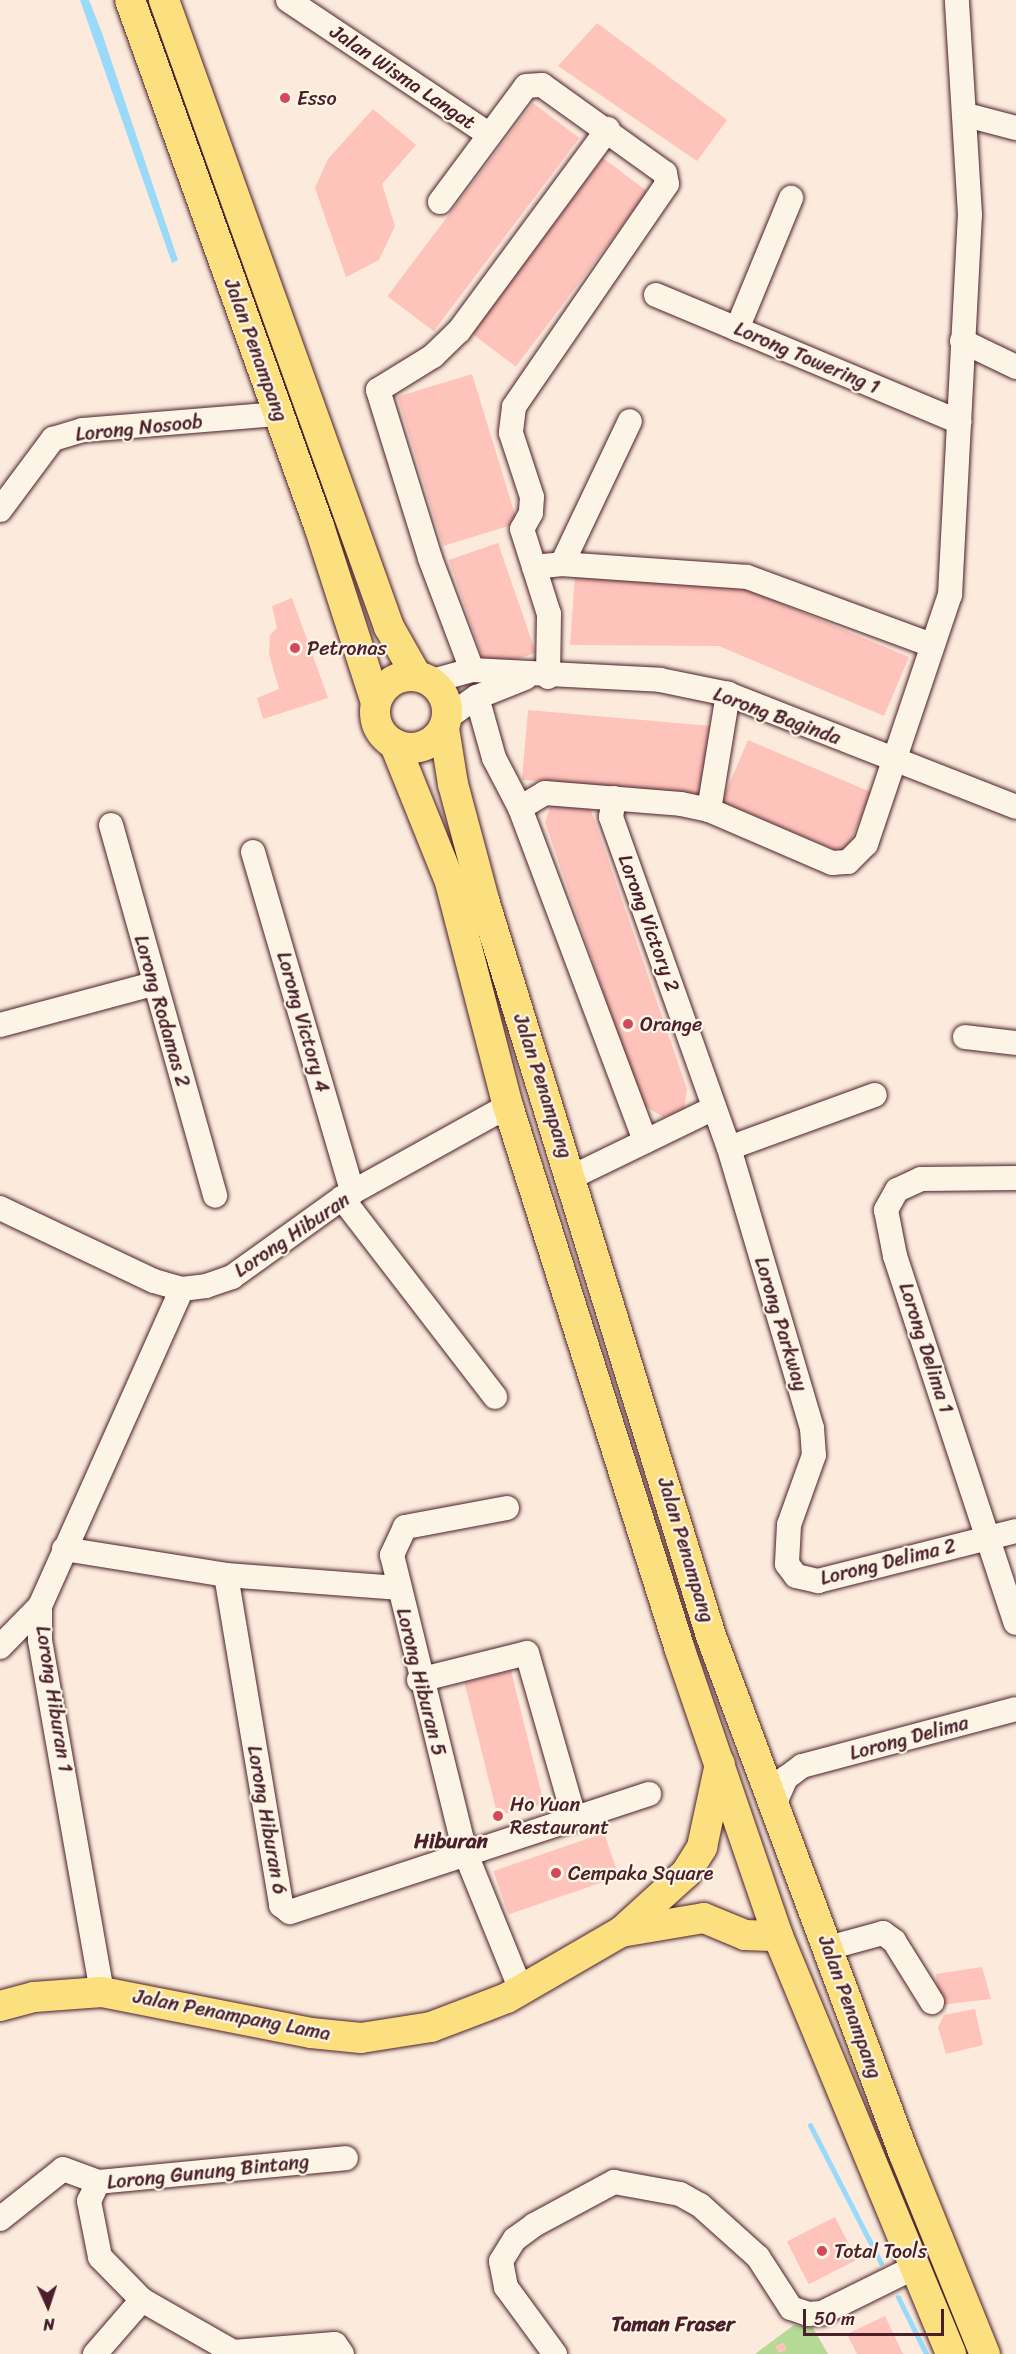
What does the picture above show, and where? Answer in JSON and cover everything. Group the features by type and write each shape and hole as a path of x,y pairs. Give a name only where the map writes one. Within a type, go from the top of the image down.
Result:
{"main road":[{"name":"Jalan Penampang","path":"130,0 279,414 376,702"},
{"name":"Jalan Penampang","path":"165,0 389,627 424,678"},
{"path":"399,677 424,678 447,704 446,723 423,746 395,745 379,726 376,702 399,677"},
{"name":"Jalan Penampang","path":"446,723 478,881 747,1741 985,2354"},
{"name":"Jalan Penampang","path":"395,745 450,882 508,1106 720,1764 778,1936 843,2104 917,2266 951,2354"},
{"path":"585,1342 603,1331 611,1312"},
{"name":"Jalan Penampang Lama","path":"0,2006 102,1992 311,2033 361,2038 431,2027 521,1990 621,1932 686,1873 702,1847 720,1764"},
{"path":"686,1873 688,1899 704,1918 745,1935 778,1936 799,1923 811,1902"},
{"name":"Jalan Penampang Lama","path":"621,1932 704,1918"}],"street":[{"name":"Jalan Wisma Langat","path":"288,0 488,134"},
{"path":"520,808 545,793 614,798 709,810 821,862 848,862 866,844 891,759 950,595 970,215 966,115 957,0"},
{"path":"440,202 516,94 542,85 655,163 667,184 514,407 511,433 532,497 531,513 522,529 549,614 538,677"},
{"path":"966,115 1016,128"},
{"path":"472,670 430,558 378,390 433,356 459,332 608,129"},
{"path":"737,329 791,198"},
{"name":"Lorong Towering 1","path":"656,295 958,422"},
{"path":"962,340 1016,367"},
{"name":"Lorong Nosoob","path":"0,510 52,439 83,430 279,414"},
{"path":"562,564 630,420"},
{"path":"534,567 562,564 747,578 932,645"},
{"name":"Lorong Baginda","path":"424,678 472,670 538,677 660,680 728,694 1016,807"},
{"name":"Lorong Baginda","path":"446,723 477,697 538,677"},
{"path":"709,810 728,694"},
{"path":"477,697 494,758 520,808 645,1141"},
{"name":"Lorong Victory 2","path":"614,798 611,818 729,1148"},
{"name":"Lorong Rodamas 2","path":"111,825 153,984 215,1196"},
{"name":"Lorong Victory 4","path":"253,852 347,1195"},
{"path":"0,1025 153,984"},
{"path":"965,1037 1016,1043"},
{"path":"729,1148 875,1095"},
{"name":"Lorong Hiburan","path":"182,1289 232,1277 347,1195 508,1106"},
{"path":"572,1177 714,1108"},
{"name":"Lorong Parkway","path":"729,1148 812,1428 814,1455 798,1500"},
{"name":"Lorong Delima 1","path":"1016,1178 921,1179 897,1190 886,1210 895,1256 1016,1623"},
{"path":"347,1195 495,1398"},
{"path":"0,1208 182,1289"},
{"name":"Lorong Hiburan 1","path":"102,1992 40,1640 40,1606 182,1289"},
{"name":"Lorong Delima 2","path":"798,1500 787,1542 788,1564 806,1581 988,1537"},
{"path":"398,1588 392,1555 405,1527 507,1508"},
{"path":"988,1537 1016,1531"},
{"name":"Lorong Hiburan 5","path":"64,1549 226,1575 398,1588 419,1680 465,1852 501,1950 521,1990"},
{"name":"Lorong Hiburan 6","path":"226,1575 281,1905 301,1912 465,1852"},
{"path":"0,1647 40,1606"},
{"path":"419,1680 527,1653 574,1817"},
{"name":"Lorong Delima","path":"747,1741 772,1759 801,1766 1016,1709"},
{"path":"773,1807 786,1778 801,1766"},
{"path":"465,1852 649,1794"},
{"path":"828,1948 883,1933 894,1941 932,2002"},
{"name":"Lorong Gunung Bintang","path":"342,2354 335,2344 233,2352 142,2300 100,2257 89,2201 98,2182 346,2158"},
{"path":"0,2219 63,2169 98,2182"},
{"path":"555,2354 506,2287 501,2261 515,2239 534,2225 614,2182 680,2194 700,2205 758,2257 791,2308 808,2314 822,2313 917,2266"},
{"path":"95,2354 142,2300"}],"green space":[{"path":"794,2325 813,2328 828,2354 755,2354"}],"water":[{"path":"80,0 89,0 102,33 178,260 172,263"}],"building":[{"path":"597,23 727,120 697,161 558,66"},
{"path":"533,103 579,138 434,331 387,296"},
{"path":"373,109 416,145 382,184 395,226 379,260 346,277 315,188 328,159"},
{"path":"603,158 648,192 516,367 471,333"},
{"path":"472,374 518,523 443,546 397,397"},
{"path":"498,543 536,653 487,670 449,560"},
{"path":"575,575 736,585 909,657 884,716 719,646 570,645"},
{"path":"292,598 328,698 263,719 257,698 279,689 269,654 270,635 277,628 272,606"},
{"path":"528,710 714,726 708,796 522,780"},
{"path":"748,740 871,792 845,854 722,802"},
{"path":"551,805 590,807 687,1089 684,1110 663,1117 642,1104 545,822"},
{"path":"511,1671 544,1804 498,1816 464,1683"},
{"name":"Cempaka Square","path":"604,1833 619,1876 508,1915 493,1871"},
{"path":"982,1967 991,1999 939,2005 936,1974"},
{"path":"975,2009 983,2045 946,2054 938,2027 944,2015"},
{"name":"Total Tools","path":"835,2217 857,2260 809,2284 787,2242"},
{"path":"885,2316 903,2354 857,2354 847,2334"},
{"path":"783,2342 787,2349 779,2353 775,2346"}],"waterway":[{"path":"810,2125 881,2263"},
{"path":"898,2297 926,2354"}],"place":[{"name":"Esso","path":"285,98"},
{"name":"Petronas","path":"295,648"},
{"name":"Orange","path":"628,1024"},
{"name":"Ho Yuan Restaurant","path":"498,1816"},
{"name":"Cempaka Square","path":"556,1873"},
{"name":"Total Tools","path":"822,2251"}],"district":[{"name":"Hiburan","path":"451,1841"},
{"name":"Taman Fraser","path":"673,2324"}]}
